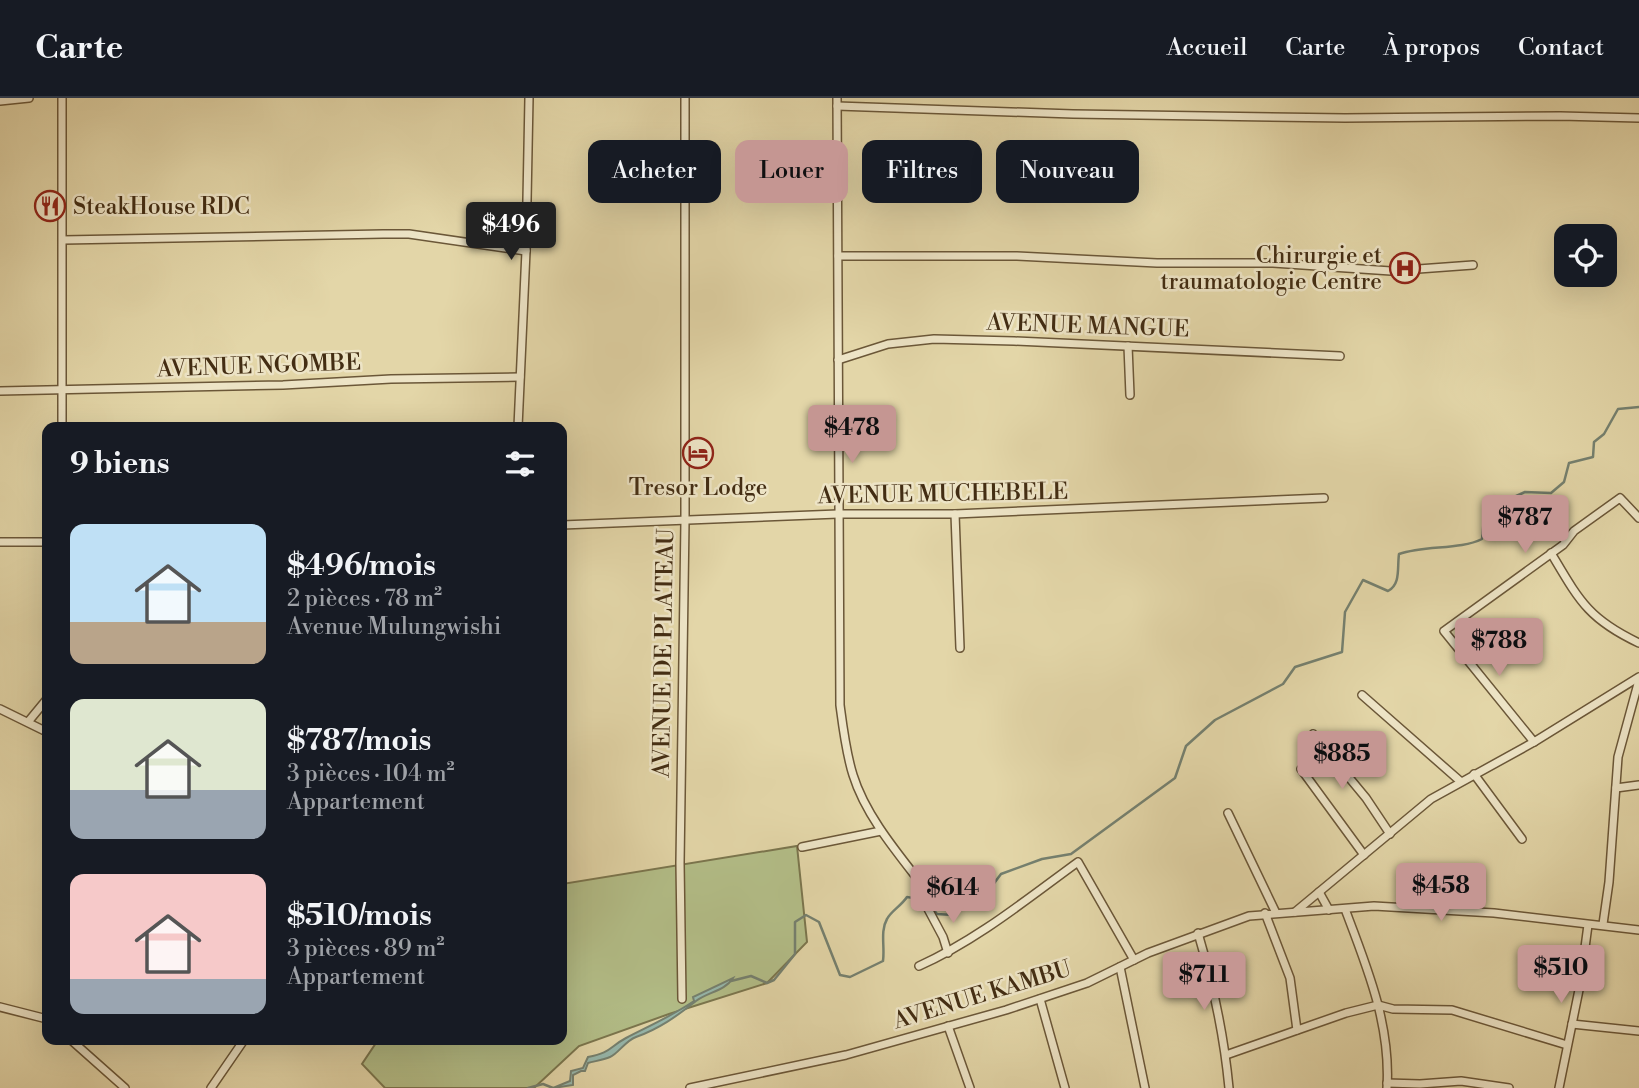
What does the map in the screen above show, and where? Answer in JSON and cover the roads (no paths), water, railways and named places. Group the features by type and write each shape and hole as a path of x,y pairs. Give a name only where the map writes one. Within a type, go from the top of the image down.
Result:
{"street":[{"path":"0,102 29,98"},
{"path":"62,98 62,422"},
{"path":"518,422 529,98"},
{"name":"AVENUE DE PLATEAU","path":"682,999 680,863 685,521 685,98"},
{"path":"948,953 927,902 927,891 881,831 852,773 840,705 837,102 1073,114 1639,118"},
{"path":"63,240 409,234 526,251"},
{"path":"838,256 1032,256 1157,263 1290,263 1391,271 1473,265"},
{"name":"AVENUE MANGUE","path":"838,360 865,350 914,340 1014,341 1340,356"},
{"path":"1128,346 1130,395"},
{"name":"AVENUE NGOMBE","path":"0,391 283,386 391,379 520,377"},
{"name":"AVENUE MUCHEBELE","path":"567,526 838,514 954,514 1324,498"},
{"path":"1534,742 1444,631 1563,545 1574,531 1619,498 1639,518"},
{"path":"954,514 960,648"},
{"path":"0,542 42,542"},
{"path":"1551,553 1585,608 1605,625 1639,643"},
{"path":"1295,912 1431,799 1639,679"},
{"path":"1603,924 1621,742 1639,679"},
{"path":"1362,695 1460,781"},
{"path":"28,722 42,705"},
{"path":"0,709 42,729"},
{"path":"1313,734 1366,798 1390,834"},
{"path":"1301,769 1364,855"},
{"path":"1474,774 1522,839"},
{"path":"1616,788 1639,785"},
{"path":"1228,813 1276,913"},
{"path":"802,847 881,831"},
{"path":"919,966 948,953 1006,915 1078,862 1134,960"},
{"path":"1319,892 1329,909"},
{"name":"AVENUE KAMBU","path":"690,1088 846,1055 1040,999 1087,983 1198,933 1237,919 1265,913 1374,906 1442,909 1588,925 1603,924 1639,930"},
{"path":"1345,909 1378,1005 1387,1054 1387,1085 1461,1081 1508,1088"},
{"path":"1265,913 1290,978 1297,1030"},
{"path":"1559,1088 1582,974 1588,925"},
{"path":"1198,933 1212,981 1226,1055 1229,1088"},
{"path":"1120,967 1145,1088"},
{"path":"1040,999 1065,1088"},
{"path":"1226,1055 1378,1005 1393,1009 1461,1012 1567,1045"},
{"path":"0,1007 42,1018"},
{"path":"1572,1024 1639,1031"},
{"path":"948,1026 970,1088"},
{"path":"77,1045 125,1088"},
{"path":"211,1088 241,1045"}],"water":[{"path":"733,978 726,986 701,998 668,1022 632,1039 613,1055 588,1063 585,1071 573,1075 573,1085 553,1088 570,1081 571,1071 583,1068 588,1057 606,1052 694,1001 693,997"}],"waterway":[{"path":"731,981 751,976 767,983 774,980 795,954 795,922 806,915 819,922 840,975 850,977 883,961 885,924 891,913 907,897 924,902 937,914 953,915 992,886 1001,874 1042,859 1071,854 1175,778 1186,746 1215,720 1283,684 1295,667 1342,652 1345,612 1363,580 1388,591 1397,580 1399,554 1463,545 1482,539 1484,518 1503,502 1525,492 1551,493 1564,482 1569,463 1593,457 1594,442 1604,434 1618,409 1639,407"},
{"path":"528,1088 543,1084 553,1088"}],"place":[{"name":"SteakHouse RDC","path":"50,206"},
{"name":"Chirurgie et traumatologie Centre","path":"1405,268"},
{"name":"Tresor Lodge","path":"698,453"}]}
